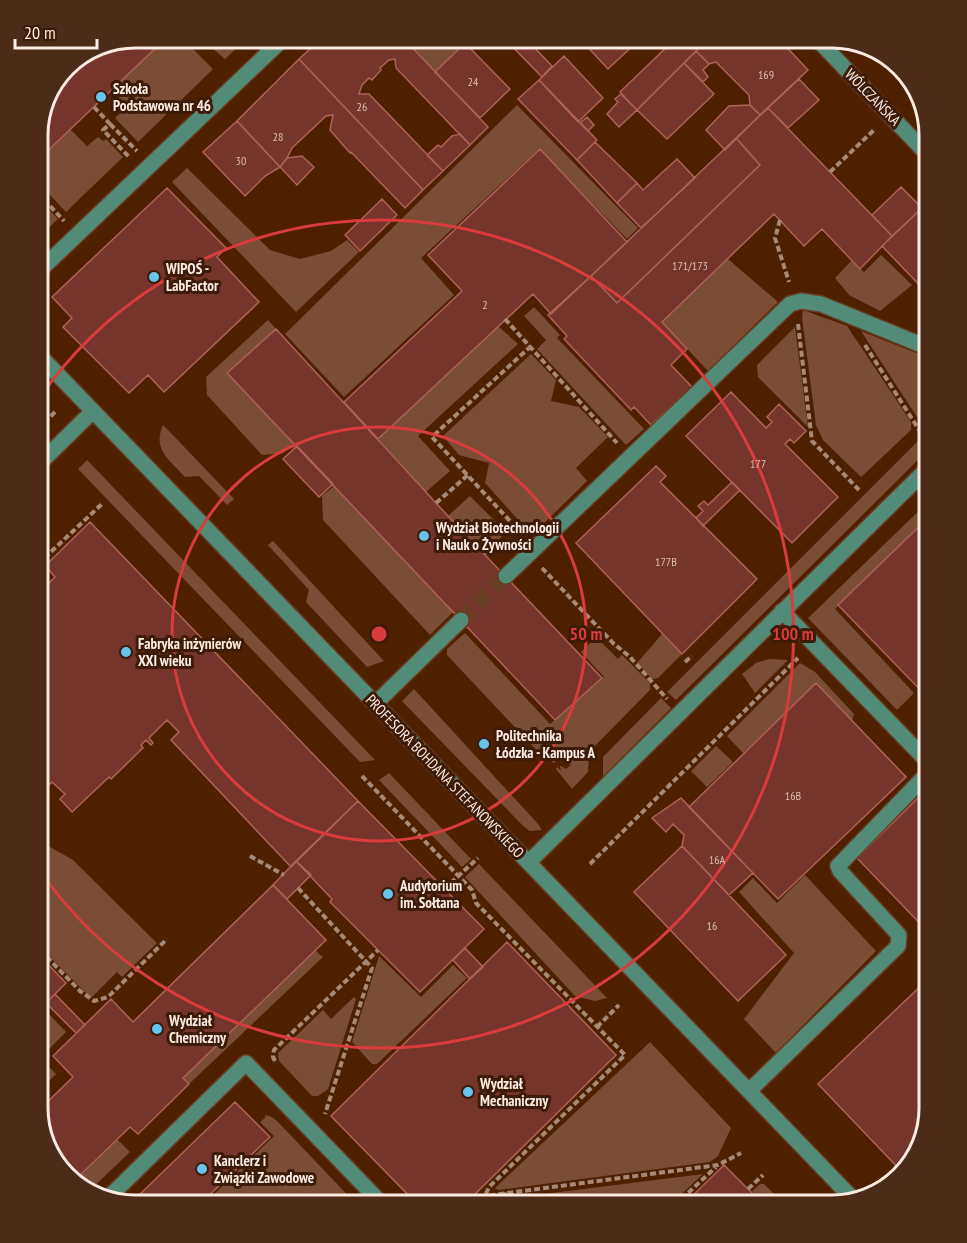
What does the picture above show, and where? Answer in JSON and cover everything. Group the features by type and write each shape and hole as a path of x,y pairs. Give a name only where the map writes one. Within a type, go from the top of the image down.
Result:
{"street":[{"path":"48,262 273,48"},
{"name":"WÓLCZAŃSKA","path":"826,48 919,145"},
{"path":"506,576 785,308 796,302 821,304 919,344"},
{"name":"PROFESORA BOHDANA STEFANOWSKIEGO","path":"48,364 847,1193"},
{"path":"48,455 93,411"},
{"path":"529,862 917,479"},
{"path":"782,611 919,752"},
{"path":"375,704 460,620"},
{"path":"749,1091 898,946 899,935 840,871 838,866 919,783"},
{"path":"114,1192 246,1064 373,1195"}],"path":[{"path":"94,107 137,151"},
{"path":"830,172 890,115"},
{"path":"111,124 103,130 130,158"},
{"path":"48,204 64,221"},
{"path":"780,220 775,238 796,302 812,441 859,490"},
{"path":"845,314 919,430"},
{"path":"506,319 629,457"},
{"path":"531,346 432,437 525,537 530,554 613,643 630,657 659,688"},
{"path":"48,419 55,412"},
{"path":"436,503 468,475"},
{"path":"48,555 103,503"},
{"path":"590,864 813,643"},
{"path":"686,662 692,656"},
{"path":"362,776 459,875 472,890 476,903 625,1055 489,1187 485,1195"},
{"path":"250,856 284,875"},
{"path":"444,889 478,858"},
{"path":"298,888 372,968 325,1115 317,1106"},
{"path":"48,958 80,991 94,1001 108,997 167,939"},
{"path":"277,1064 273,1056 274,1050 378,950"},
{"path":"597,1027 619,1005"},
{"path":"686,1195 718,1165 741,1153"},
{"path":"491,1195 718,1165"},
{"path":"748,1189 763,1175"}],"shaded area":[{"path":"156,48 192,48 213,69 138,142 115,118 127,107 111,91"},
{"path":"212,48 237,48 225,59"},
{"path":"412,48 460,48 435,72"},
{"path":"517,105 638,228 627,239 539,149 421,258 454,295 344,397 285,334"},
{"path":"70,129 87,146 98,137 103,141 106,139 123,157 66,212 48,193 48,150"},
{"path":"187,168 270,250 300,259 331,251 347,240 359,252 296,312 172,182"},
{"path":"48,208 58,219 48,228"},
{"path":"881,255 912,285 880,311 849,295 835,278 852,260 864,272"},
{"path":"728,259 778,302 708,371 662,322"},
{"path":"534,307 560,335 557,338 644,429 626,445 537,349 546,340 524,316"},
{"path":"803,310 847,326 911,422 911,430 861,477 823,440 816,425"},
{"path":"268,320 276,329 227,373 294,443 283,453 262,455 207,395 206,377"},
{"path":"498,326 518,344 418,436 450,471 426,492 378,439"},
{"path":"795,327 808,427 758,377 757,365"},
{"path":"861,331 919,354 919,417"},
{"path":"531,354 556,380 551,401 579,407 608,437 576,468 587,481 532,535 485,483 489,463 459,455 443,436"},
{"path":"163,425 234,499 227,505 199,476 185,477 161,448 160,434"},
{"path":"919,440 919,459 676,700 667,692"},
{"path":"87,460 375,760 360,762 78,469"},
{"path":"334,486 453,612 430,635 323,520 322,496"},
{"path":"470,496 501,527 502,536 486,556 448,516"},
{"path":"919,511 919,527 835,609 914,693 897,710 808,618"},
{"path":"273,541 384,661 367,667 306,602 309,590 268,545"},
{"path":"465,633 550,724 604,677 581,652 596,637 618,659 622,655 650,683 650,690 589,752 588,772 572,789 556,769 557,767 561,771 561,766 566,769 571,765 563,760 568,758 565,756 567,753 557,747 554,753 559,758 554,763 542,756 447,655 447,649"},
{"path":"662,634 682,654 658,678 652,679 637,663"},
{"path":"769,659 788,660 755,693 742,674 756,663"},
{"path":"800,663 815,672 854,714 852,721 816,684 743,753 727,736"},
{"path":"414,689 542,830 530,831 523,826 402,701"},
{"path":"661,698 671,708 603,777 603,757"},
{"path":"716,746 733,762 707,787 691,771"},
{"path":"389,773 471,859 462,867 379,780"},
{"path":"48,846 73,860 157,943 122,977 117,972 91,998 48,955"},
{"path":"479,864 607,998 595,1001 575,996 465,877"},
{"path":"805,875 876,951 776,1053 744,1019 794,953 739,892 753,878 777,903"},
{"path":"315,950 323,957 189,1084 183,1078"},
{"path":"379,956 421,997 453,965 467,978 377,1064 372,1064 352,1042"},
{"path":"354,997 356,999 328,1089 318,1096 312,1096 279,1061 278,1053 323,1010 331,1019"},
{"path":"48,1013 66,1032 48,1050"},
{"path":"650,1042 731,1128 718,1156 710,1162 498,1190 495,1188"},
{"path":"48,1066 56,1074 48,1082"},
{"path":"264,1115 277,1121 347,1195 213,1195 274,1136 260,1122 266,1117"},
{"path":"117,1139 130,1152 96,1185 80,1175"},
{"path":"703,1174 681,1195 536,1195"},
{"path":"760,1184 764,1184 775,1195 756,1195 752,1191"}],"building":[{"path":"156,48 48,150 51,113 66,82 78,70 107,53 124,49"},
{"path":"311,48 413,48 488,127 470,145 396,68 395,59 389,60 380,68 381,70 372,80 369,78 362,85 359,94 369,94 443,171 423,190 299,59"},
{"path":"460,48 470,48 510,89 480,118 435,72"},
{"path":"514,48 535,48 552,66 542,77"},
{"path":"588,48 630,48 608,69"},
{"path":"666,48 699,48 637,110 620,92"},
{"path":"699,48 787,48 808,70 760,115 750,105 749,95 716,62 709,64 696,51"},
{"path":"696,51 709,64 703,70 708,77 703,82 684,63"},
{"path":"564,56 603,98 578,122 539,80"},
{"path":"299,59 423,190 405,208 330,130 333,115 326,116 292,148 280,167 237,121"},
{"path":"684,63 714,94 667,139 637,110"},
{"path":"799,79 819,100 788,128 768,108"},
{"path":"539,80 597,140 577,160 518,99"},
{"path":"621,94 637,110 619,127 607,114 618,102 615,99"},
{"path":"750,105 760,115 725,150 706,130 729,106"},
{"path":"768,108 892,236 860,269 822,229 804,246 774,214 662,322 687,349 671,365 692,387 651,425 634,407 631,410 564,339 567,336 548,315 591,276 617,303 760,165 736,138"},
{"path":"587,117 594,125 588,131 580,123"},
{"path":"237,121 280,167 265,176 245,196 203,152"},
{"path":"460,134 470,145 443,171 427,155 438,145 441,147 452,136"},
{"path":"736,138 760,165 617,303 591,276"},
{"path":"595,142 637,183 617,203 577,160"},
{"path":"540,149 627,242 551,314 533,294 378,439 344,402 462,291 428,255"},
{"path":"302,156 314,167 297,185 280,167 287,158"},
{"path":"677,159 695,178 641,228 617,203 637,183 643,190"},
{"path":"901,187 919,205 919,211 892,236 872,215"},
{"name":"WIPOŚ - LabFactor","path":"167,188 226,248 217,257 259,302 164,392 148,375 129,393 63,327 72,318 52,297"},
{"path":"382,199 397,215 360,251 345,235"},
{"path":"919,211 919,285 882,246"},
{"name":"Wydział Biotechnologii i Nauk o Żywności","path":"276,329 448,516 602,678 555,720 227,373"},
{"path":"731,392 766,428 772,422 767,417 779,404 806,431 794,443 790,439 785,444 838,497 792,543 686,436"},
{"path":"297,446 333,484 319,497 283,459"},
{"path":"656,466 666,476 660,482 757,579 682,654 576,543"},
{"path":"732,482 740,490 703,526 696,518 703,511 698,506 704,501 708,505"},
{"name":"Fabryka inżynierów XXI wieku","path":"90,522 358,801 291,867 171,740 179,732 167,720 149,738 153,743 151,745 146,740 141,745 143,748 72,812 60,799 65,794 52,782 48,786 48,584 55,577 48,569 48,563"},
{"path":"919,527 919,689 838,605"},
{"path":"816,683 906,777 778,899 689,807"},
{"path":"919,797 919,923 857,858"},
{"path":"681,798 753,873 729,895 682,846 684,835 673,824 666,832 652,818"},
{"name":"Audytorium im. Sołtana","path":"358,801 484,929 420,992 330,902 332,899 296,861"},
{"path":"682,846 786,955 738,1001 634,892"},
{"path":"296,861 311,875 287,899 273,885"},
{"name":"Wydział Chemiczny","path":"273,885 326,940 183,1078 189,1084 138,1134 130,1127 80,1175 63,1156 51,1130 48,1101 73,1077 53,1056 111,999 133,1022"},
{"name":"Wydział Mechaniczny","path":"507,942 616,1055 474,1195 408,1195 331,1116"},
{"path":"465,948 483,967 470,979 453,960"},
{"path":"48,964 66,983 48,1001"},
{"path":"919,988 918,1119 910,1146 896,1166 818,1084"},
{"path":"55,994 85,1025 76,1033 48,1005 48,1001"},
{"name":"Kanclerz i Związki Zawodowe","path":"235,1102 270,1137 209,1195 139,1195"},
{"path":"724,1165 754,1195 693,1195"}],"tunnel":[{"path":"461,620 506,576"}],"place":[{"name":"Szkoła Podstawowa nr 46","path":"101,97"},
{"name":"WIPOŚ - LabFactor","path":"154,277"},
{"name":"Wydział Biotechnologii i Nauk o Żywności","path":"424,536"},
{"name":"Fabryka inżynierów XXI wieku","path":"126,652"},
{"name":"Politechnika Łódzka - Kampus A","path":"484,744"},
{"name":"Audytorium im. Sołtana","path":"388,894"},
{"name":"Wydział Chemiczny","path":"157,1029"},
{"name":"Wydział Mechaniczny","path":"468,1092"},
{"name":"Kanclerz i Związki Zawodowe","path":"202,1169"}]}
